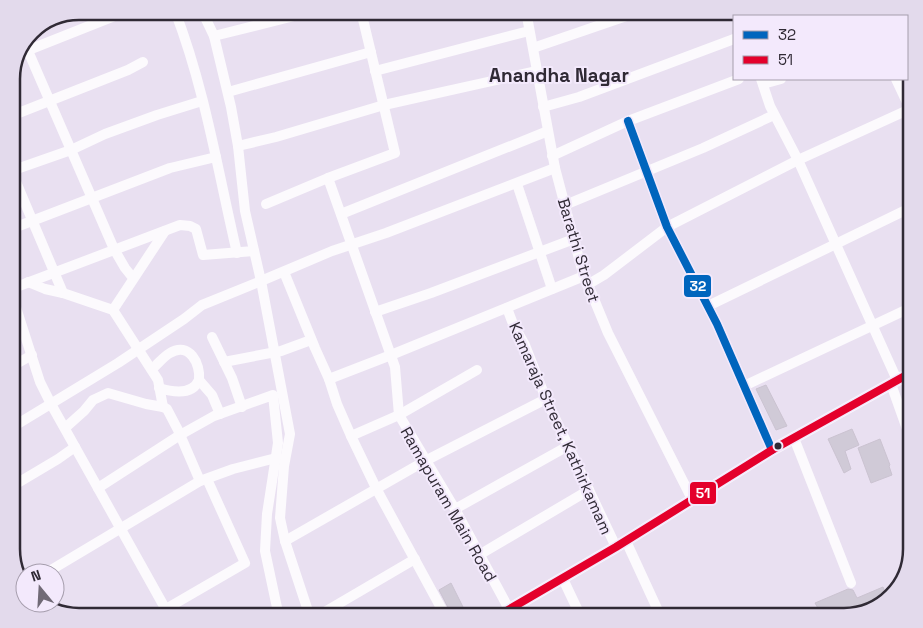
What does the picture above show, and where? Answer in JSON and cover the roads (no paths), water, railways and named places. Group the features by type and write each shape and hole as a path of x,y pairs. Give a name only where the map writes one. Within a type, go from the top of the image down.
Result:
{"main road":[{"path":"511,608 621,544 772,450 903,377"}],"street":[{"path":"29,47 102,20"},
{"path":"178,20 187,44 216,156 237,253"},
{"path":"206,20 214,36 228,92 238,146 245,211 261,282 290,434 284,466 280,518 285,541 307,608"},
{"path":"214,36 278,20"},
{"path":"266,204 395,153 363,20"},
{"name":"Barathi Street","path":"528,20 552,156 586,281 608,333 692,499"},
{"path":"533,48 615,20"},
{"path":"375,71 530,31"},
{"path":"543,107 579,97 733,39"},
{"path":"26,52 114,249 133,278"},
{"path":"228,92 294,75 370,52"},
{"path":"20,112 109,78 143,62"},
{"path":"238,146 276,137 384,105 537,71"},
{"path":"552,156 628,121 736,80"},
{"path":"896,80 903,94"},
{"path":"762,81 774,115 798,160 873,326 903,412"},
{"path":"20,167 71,150 105,134 157,115 202,101"},
{"path":"329,378 391,355 552,289 604,275 667,227 798,160 903,114"},
{"path":"565,205 648,172 774,115"},
{"path":"628,121 667,227 708,306 772,450"},
{"path":"341,214 548,131"},
{"path":"20,226 170,168 216,156"},
{"path":"20,423 139,349 202,304 261,282 351,244 386,233 555,168"},
{"name":"Ramapuram Main Road","path":"328,178 396,367 399,415 455,509 508,608"},
{"path":"516,184 552,289"},
{"path":"20,191 63,293"},
{"path":"708,306 903,211"},
{"path":"20,286 114,249 180,226 190,226 196,229 203,255 254,251"},
{"path":"113,310 165,231"},
{"path":"375,312 430,294 574,239"},
{"path":"284,272 311,340 329,378 337,404 351,436 377,490 441,608"},
{"path":"28,282 113,310 158,380 163,407 180,434 245,563 175,608"},
{"name":"Kamaraja Street, Kathirkamam","path":"507,308 513,324 525,345 546,399 589,490 656,608"},
{"path":"744,386 903,311"},
{"path":"20,318 40,382 164,608"},
{"path":"212,337 239,395 242,407"},
{"path":"224,362 274,353 311,340"},
{"path":"152,369 171,352 184,351 190,354 199,365 199,380 212,395 220,414"},
{"path":"20,362 32,355"},
{"path":"351,436 399,415 477,370"},
{"path":"159,388 180,392 192,388 199,380"},
{"path":"64,428 84,411 93,400 108,393 163,407"},
{"path":"98,488 180,434 220,414 273,396 278,443 267,514 265,551 277,608"},
{"path":"285,541 426,461 546,399"},
{"path":"794,438 851,583"},
{"path":"455,509 568,446"},
{"path":"20,482 75,447"},
{"path":"62,563 119,528 204,480 233,469 276,458"},
{"path":"479,555 589,490"},
{"path":"331,608 415,559"},
{"path":"563,579 577,608"}],"district":[{"name":"Anandha Nagar","path":"559,75"}]}
